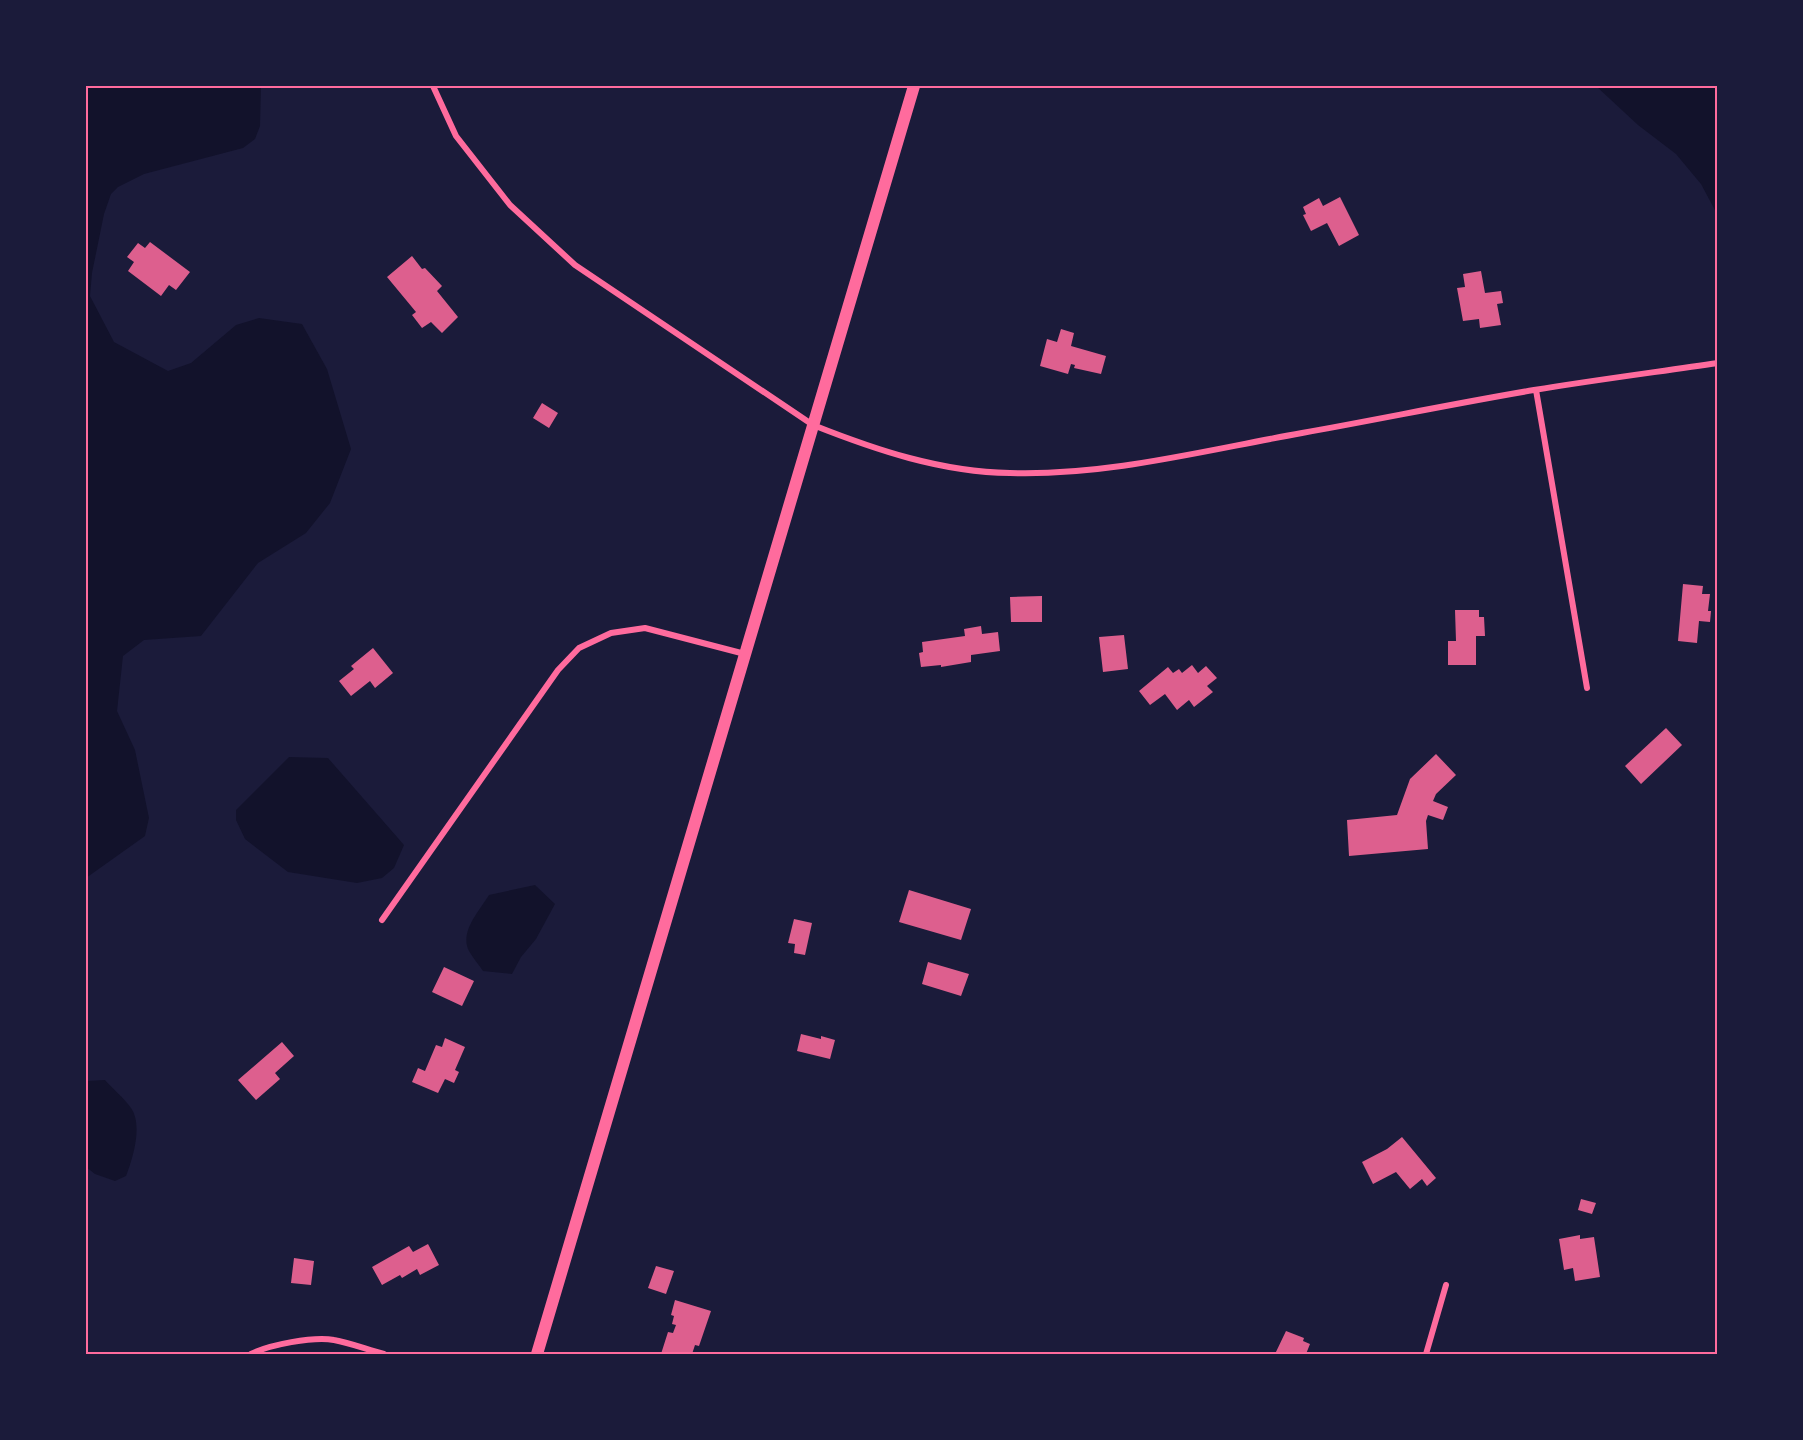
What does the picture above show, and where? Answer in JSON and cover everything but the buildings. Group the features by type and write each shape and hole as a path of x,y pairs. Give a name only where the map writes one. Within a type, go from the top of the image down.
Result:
{"main road":[{"path":"537,1354 914,86"}],"street":[{"path":"433,86 456,136 510,205 575,265 813,425 883,451 947,467 1008,473 1066,473 1142,462 1536,390 1718,363"},
{"path":"1536,390 1587,688"},
{"path":"382,920 558,670 579,648 611,633 645,628 745,654"},
{"path":"1426,1354 1446,1285"},
{"path":"251,1354 259,1350 301,1341 332,1339 384,1354"}],"shaded area":[{"path":"86,86 261,86 260,126 255,139 243,148 144,174 118,187 111,194 104,214 92,273 90,296 114,342 168,371 191,363 236,325 259,318 302,324 327,369 351,449 330,503 306,533 258,563 201,636 144,640 123,656 117,711 135,750 149,818 145,836 86,878"},
{"path":"1596,86 1717,86 1717,214 1701,184 1676,154 1638,125"},
{"path":"289,757 328,758 404,845 394,868 382,878 357,883 288,872 245,839 236,820 236,810"},
{"path":"535,885 555,904 536,939 521,957 512,974 483,971 469,951 467,944 469,929 476,914 489,895"},
{"path":"105,1080 131,1108 135,1115 137,1132 126,1176 115,1181 95,1174 86,1167 86,1081"}]}
